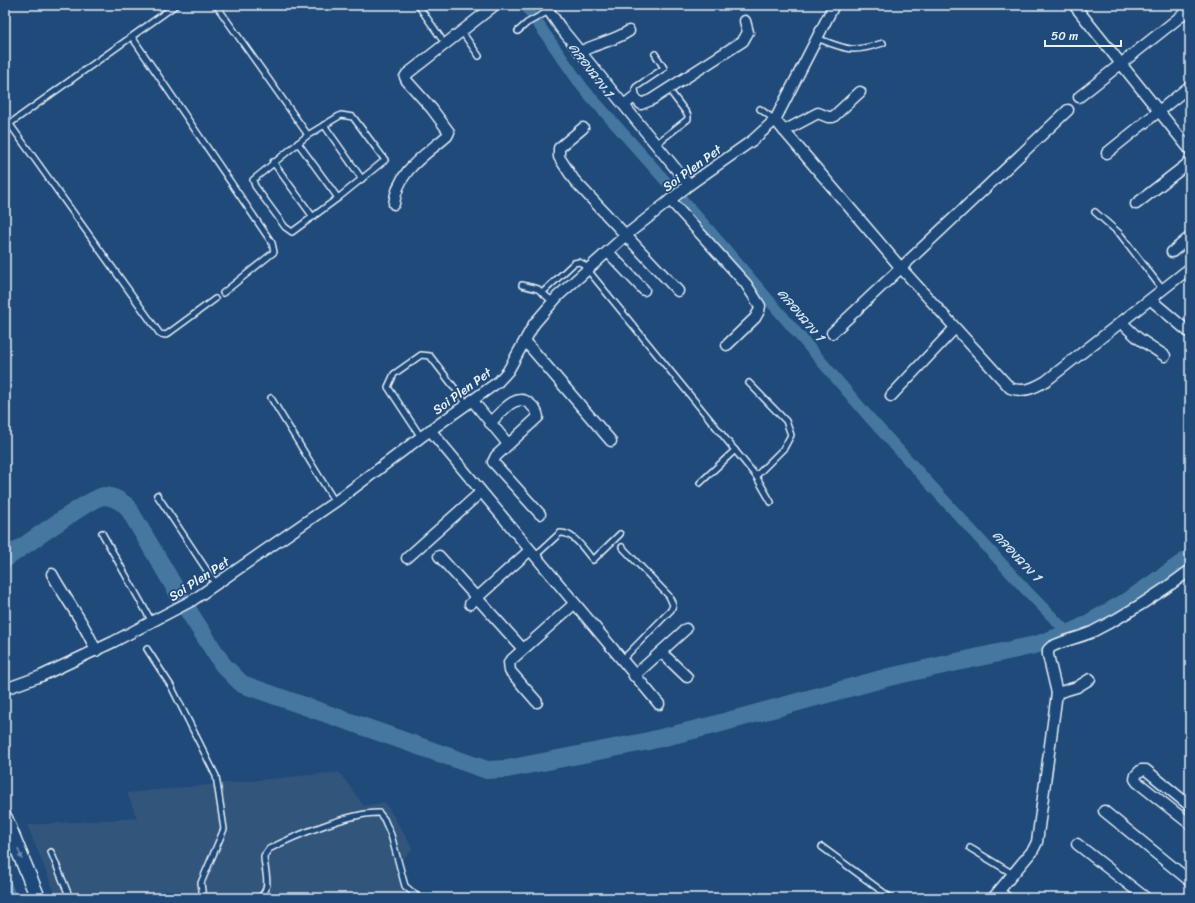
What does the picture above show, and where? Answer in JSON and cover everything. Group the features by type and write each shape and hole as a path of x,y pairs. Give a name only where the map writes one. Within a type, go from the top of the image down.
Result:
{"main road":[{"path":"5,818 38,898"}],"street":[{"path":"394,204 397,186 405,173 447,136 449,132 405,77 411,69 462,32 495,5"},
{"name":"Soi Plen Pet","path":"5,689 41,676 96,650 169,614 193,600 335,502 430,430 498,382 508,371 534,324 552,302 625,236 689,185 753,140 775,120 834,5"},
{"path":"1074,5 1190,150"},
{"path":"546,10 689,185"},
{"path":"1079,97 1190,10"},
{"path":"624,104 634,97 641,104 651,100 743,41 748,32 745,21"},
{"path":"580,52 594,44 616,39 630,31"},
{"path":"1107,153 1190,86"},
{"path":"784,130 818,113 828,117 833,117 860,92"},
{"path":"832,333 1068,110"},
{"path":"775,120 901,268 1010,388 1025,390 1035,388 1046,381 1190,268"},
{"path":"583,128 562,144 558,152 559,157 574,180 678,291"},
{"path":"1136,204 1190,162"},
{"path":"670,200 746,284 760,306 755,318 727,345"},
{"path":"1172,252 1190,237"},
{"path":"608,252 644,290"},
{"path":"1151,300 1190,333"},
{"path":"1121,322 1138,338 1165,356"},
{"path":"891,396 955,328"},
{"path":"525,341 611,441"},
{"path":"490,423 514,401 520,398 526,399 534,407 538,417 496,456 494,462 540,514"},
{"path":"469,402 508,444"},
{"path":"430,430 532,554 659,704"},
{"path":"406,558 481,492"},
{"path":"473,601 532,554"},
{"path":"438,556 473,601 524,649"},
{"path":"993,898 1033,850 1037,842 1057,693 1048,650 1051,647 1081,637 1120,616 1169,586 1189,571"},
{"path":"52,574 66,601 77,612 96,650"},
{"path":"537,702 508,667 509,662 574,604"},
{"path":"634,676 686,629"},
{"path":"661,652 687,677"},
{"path":"1057,693 1077,687 1090,679"},
{"path":"1190,806 1146,770 1141,770 1136,775 1135,777 1137,782 1190,824"},
{"path":"1104,811 1190,881"},
{"path":"1077,844 1146,898"}],"lane":[{"path":"176,5 7,125 160,334 166,335 215,299"},
{"path":"216,5 308,135"},
{"path":"418,5 441,38"},
{"path":"518,31 546,10"},
{"path":"462,32 479,56"},
{"path":"132,37 272,244 274,252 223,293"},
{"path":"818,38 851,50 862,50 883,43"},
{"path":"634,97 636,94 636,87 664,68 655,54"},
{"path":"656,144 688,119 688,115 673,96"},
{"path":"760,108 775,120"},
{"path":"341,115 353,117 384,157 384,162 295,231 290,231 255,186 253,180 273,162 308,135 341,115"},
{"path":"324,125 362,179"},
{"path":"298,143 338,198"},
{"path":"273,162 313,217"},
{"path":"1095,212 1120,234 1163,290"},
{"path":"542,292 576,262 588,270 687,394 756,476 771,502"},
{"path":"522,285 533,286 542,292 552,302"},
{"path":"421,437 388,387 394,374 421,355 430,356 469,402"},
{"path":"749,383 786,421 791,435 790,440 784,448 756,476"},
{"path":"271,398 335,502"},
{"path":"700,483 735,450"},
{"path":"157,495 216,584"},
{"path":"102,532 152,622"},
{"path":"532,554 560,533 565,532 571,535 593,560 620,534"},
{"path":"622,547 669,596 673,605 671,610 622,661"},
{"path":"147,650 171,686 216,776 224,830 201,883 203,898"},
{"path":"259,898 266,891 268,885 264,856 269,849 355,816 372,813 380,813 384,819 391,835 405,886 419,898"},
{"path":"822,847 891,898"},
{"path":"970,848 1013,874"},
{"path":"51,852 70,898"},
{"path":"1000,890 1011,898"}],"shaded area":[{"path":"339,772 364,806 385,802 413,849 401,861 407,888 421,898 57,898 27,825 137,818 127,793"}],"waterway":[{"name":"คลองฉาง 1","path":"525,5 583,88 710,231 868,416 1026,590 1068,633"},
{"path":"5,559 86,504 104,496 113,498 127,506 191,615 223,665 242,684 487,770 507,769 644,742 710,726 889,677 1039,644 1075,631 1131,599 1190,558"},
{"path":"5,882 11,898"}]}
